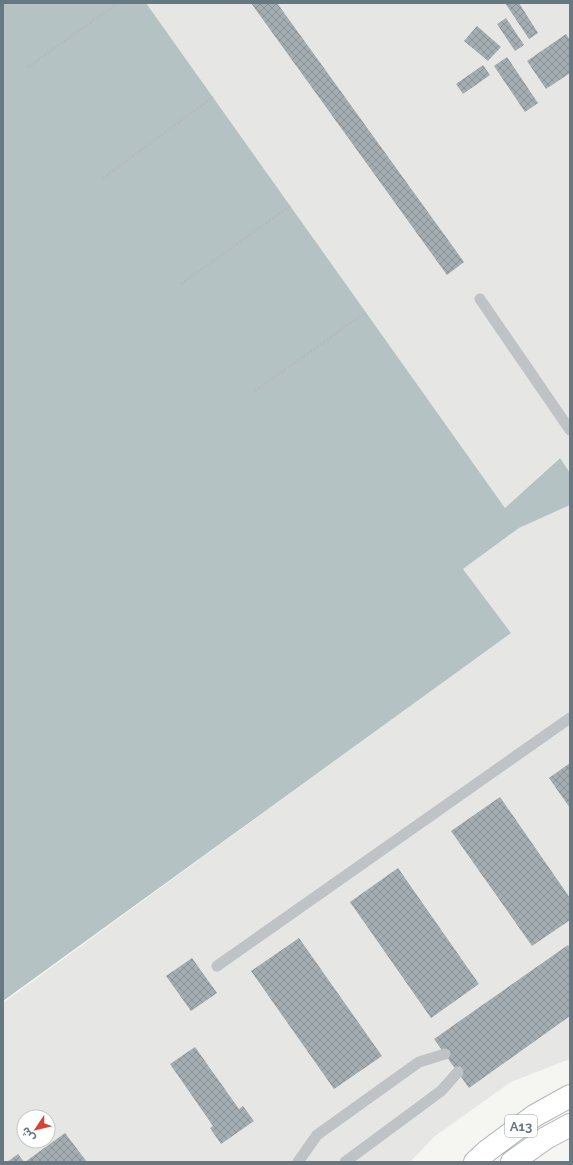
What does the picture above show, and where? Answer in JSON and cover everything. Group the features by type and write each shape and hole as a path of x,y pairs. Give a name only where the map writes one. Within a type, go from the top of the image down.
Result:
{"highway":[{"name":"A13","path":"475,1162 487,1151 534,1116 570,1096"},
{"name":"A13","path":"512,1162 546,1138 570,1125"}],"lane":[{"path":"480,299 570,430"},
{"path":"217,966 570,718"},
{"path":"298,1162 317,1135 419,1062 445,1054"},
{"path":"345,1162 441,1091 458,1072"}],"path":[{"path":"28,67 118,3"},
{"path":"103,178 213,97"},
{"path":"181,284 290,206"},
{"path":"255,391 366,312"}],"shaded area":[{"path":"3,3 146,3 505,508 560,458 570,473 570,505 519,528 463,569 511,633 3,1001"},
{"path":"146,3 570,3 570,473 559,458 505,508"},
{"path":"570,505 570,1059 511,1082 435,1136 410,1162 3,1162 3,1003 510,633 463,569 519,528"}],"building":[{"path":"251,3 277,3 464,262 447,275"},
{"path":"505,3 519,3 538,33 529,39"},
{"path":"506,18 524,45 515,51 497,24"},
{"path":"477,26 501,47 488,61 464,41"},
{"path":"566,34 570,40 570,73 546,89 527,61"},
{"path":"507,57 538,103 525,112 494,66"},
{"path":"483,65 490,75 463,94 456,84"},
{"path":"570,763 570,808 549,778"},
{"path":"500,797 570,898 570,920 532,946 451,831"},
{"path":"398,868 479,984 431,1018 350,902"},
{"path":"299,938 382,1056 334,1089 251,971"},
{"path":"568,945 570,948 570,1016 469,1088 434,1039"},
{"path":"192,958 217,993 191,1011 166,976"},
{"path":"195,1047 239,1109 243,1106 254,1121 221,1144 210,1128 213,1126 170,1064"},
{"path":"65,1133 87,1162 25,1162 43,1149 56,1149 56,1140"},
{"path":"18,1154 24,1162 7,1162"}]}
